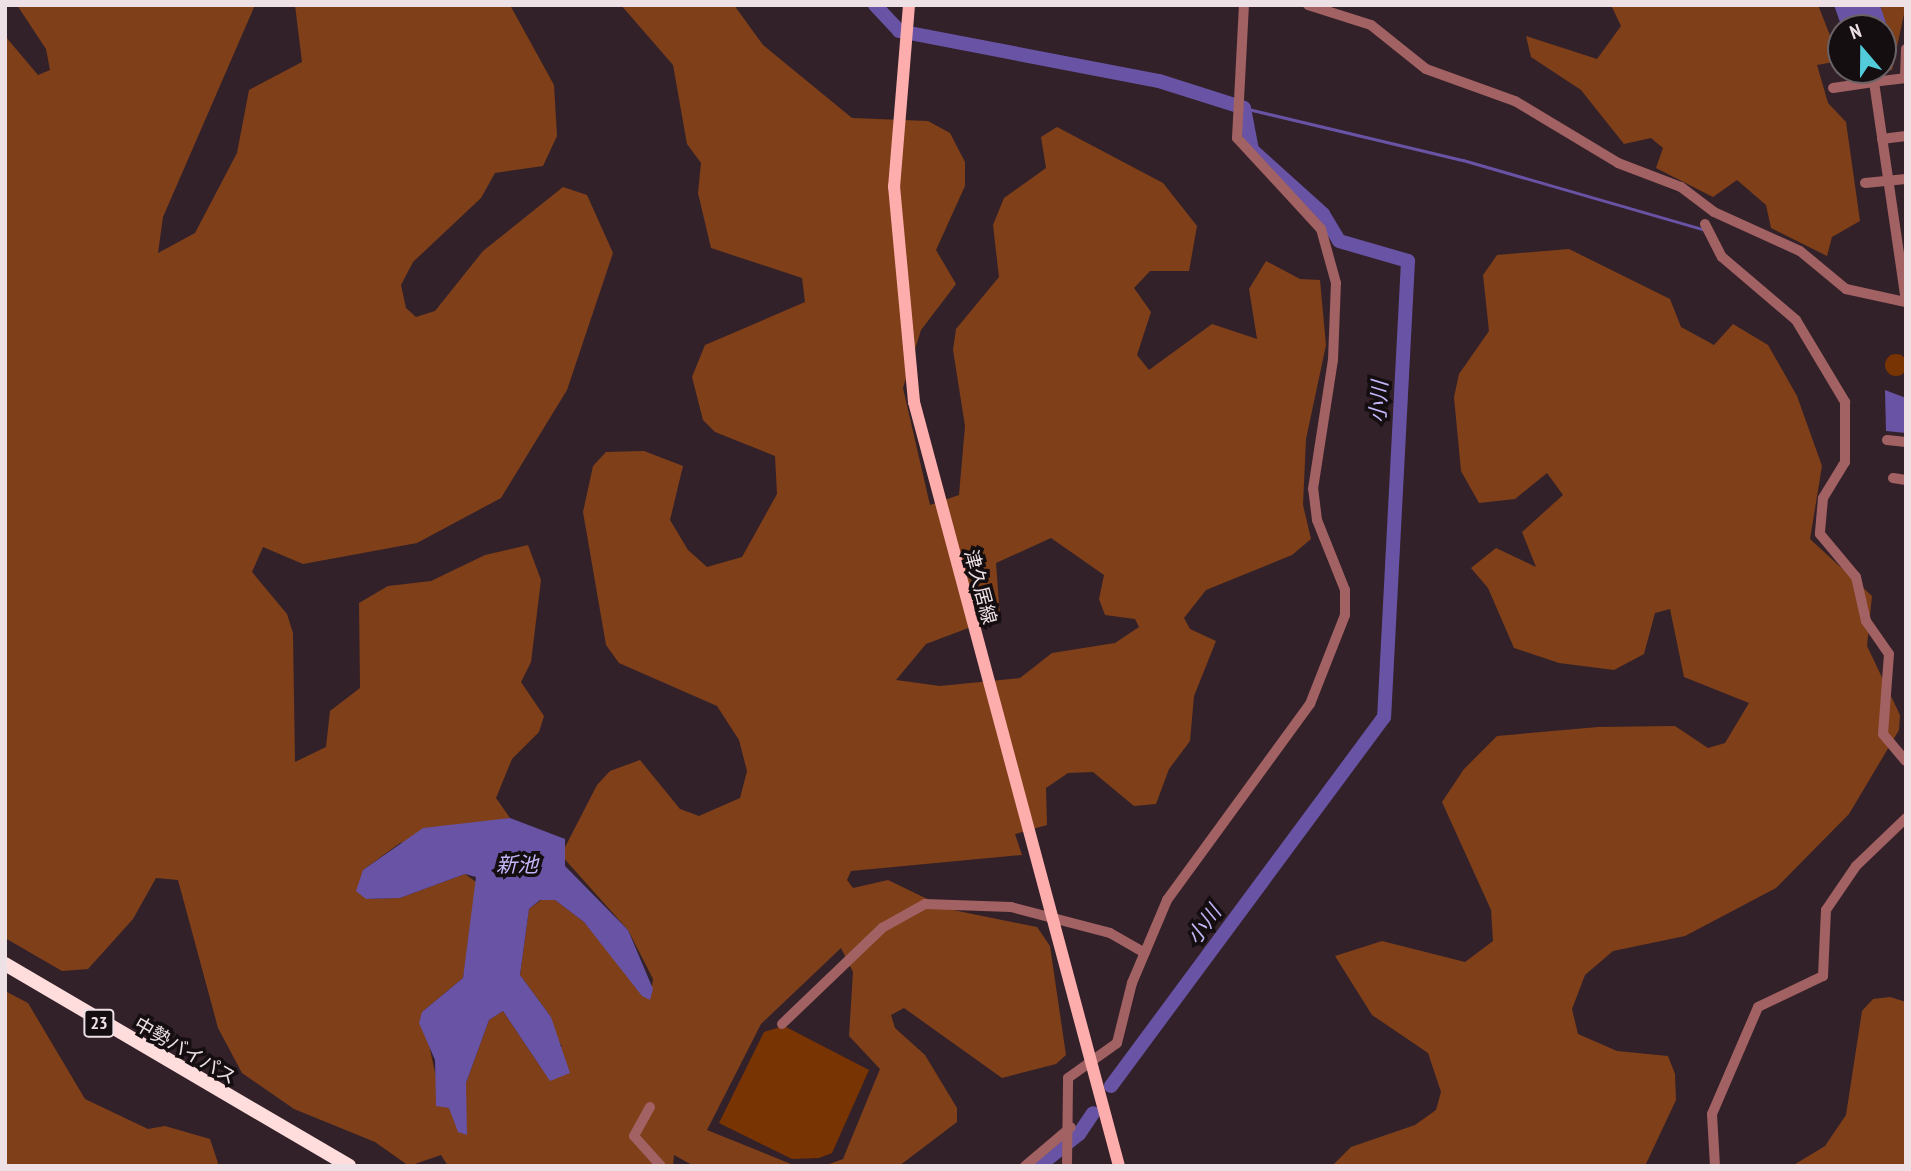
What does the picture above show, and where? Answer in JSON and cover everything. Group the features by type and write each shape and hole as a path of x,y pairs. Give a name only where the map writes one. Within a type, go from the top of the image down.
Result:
{"highway":[{"name":"中勢バイパス","path":"5,964 194,1079 349,1166"}],"main road":[{"name":"津久居線","path":"909,5 894,186 909,374 930,474 1115,1164"}],"street":[{"path":"1067,1166 1071,1136 1065,1087 1089,1061 1117,1043 1145,953 1189,866 1310,704 1345,615 1345,590 1317,520 1313,489 1333,360 1336,283 1321,229 1242,150 1235,113 1244,5"},
{"path":"1308,5 1371,25 1426,69 1520,104 1618,163 1681,187 1714,212 1800,251 1846,289 1905,302 1902,260 1887,180 1874,84"},
{"path":"1905,78 1906,49"},
{"path":"1833,88 1860,84"},
{"path":"1882,139 1906,136"},
{"path":"1865,183 1906,179"},
{"path":"1893,216 1906,219"},
{"path":"1705,224 1722,257 1796,320 1845,402 1845,463 1823,498 1820,534 1856,577 1866,621 1889,654 1883,734 1906,761"},
{"path":"1887,440 1906,442"},
{"path":"1893,478 1906,480"},
{"path":"1715,1166 1712,1114 1758,1007 1823,976 1826,910 1856,866 1906,818"},
{"path":"782,1024 882,928 925,904 978,902 1110,933 1145,953"},
{"path":"650,1107 634,1136 661,1166"},
{"path":"1025,1166 1071,1136"}],"shaded area":[{"path":"17,5 255,5 163,217 158,253 195,233 237,153 249,90 302,62 295,5 510,5 554,85 557,136 543,166 495,173 481,198 413,262 401,285 406,308 416,317 435,311 483,251 563,187 587,195 613,253 567,390 501,498 417,543 303,564 263,547 252,572 287,614 293,633 295,762 326,747 330,711 360,688 359,603 388,586 431,581 485,555 528,545 541,580 531,662 521,682 544,716 539,732 512,759 496,798 510,818 400,843 363,870 366,899 400,898 465,874 480,885 463,978 422,1012 436,1077 466,1135 466,1083 489,1020 503,1011 542,1069 562,1046 552,1034 551,1017 520,975 529,909 541,900 555,900 584,922 650,999 653,979 628,930 561,855 597,785 610,771 640,760 680,809 699,816 740,798 747,771 739,740 717,706 619,663 606,645 583,512 593,466 606,452 644,451 683,466 670,520 688,550 707,567 742,557 777,494 775,456 715,432 703,420 692,377 705,345 805,302 802,278 711,248 698,193 701,163 687,144 673,65 621,5 734,5 763,45 852,118 928,121 950,133 965,162 965,186 936,250 956,284 921,330 903,388 930,505 959,495 965,426 953,350 956,329 999,277 993,225 1004,198 1046,168 1041,137 1057,127 1163,183 1197,226 1189,271 1150,271 1134,288 1151,312 1137,355 1149,370 1212,324 1257,339 1249,289 1266,261 1300,279 1320,280 1326,345 1306,439 1303,505 1311,539 1292,555 1206,590 1184,618 1190,629 1216,641 1194,696 1190,741 1169,769 1156,804 1134,806 1093,772 1068,773 1046,788 1047,825 1015,834 1022,855 851,871 847,880 853,888 888,880 948,909 1037,927 1050,946 1066,1055 1056,1064 1002,1078 904,1008 891,1015 895,1028 925,1055 957,1108 957,1122 899,1166 824,1166 843,1159 880,1069 849,1036 853,972 841,948 761,1024 707,1130 796,1166 694,1166 674,1155 673,1166 448,1166 441,1155 409,1166 375,1142 294,1109 242,1073 218,1028 178,880 156,878 133,919 88,969 62,971 5,938 5,36 38,75 50,70 46,49","holes":["1051,538 1104,575 1099,599 1105,615 1135,619 1139,627 1115,643 1052,653 1020,678 940,686 896,680 926,644 1000,616 996,563"]},
{"path":"1611,5 1818,5 1827,28 1827,63 1817,65 1828,103 1846,122 1860,221 1832,237 1827,256 1771,228 1766,205 1737,180 1713,197 1656,168 1663,148 1651,138 1624,144 1581,90 1531,57 1526,36 1597,59 1621,26"},
{"path":"1881,5 1906,5 1897,47 1897,14 1881,14"},
{"path":"1569,249 1670,299 1681,327 1714,345 1733,324 1768,345 1797,396 1822,466 1810,539 1872,596 1867,646 1900,715 1899,730 1849,814 1776,888 1685,936 1613,951 1585,975 1572,1009 1578,1034 1617,1051 1668,1056 1675,1074 1676,1100 1645,1166 1332,1166 1351,1147 1415,1125 1436,1110 1441,1092 1428,1053 1372,1015 1335,956 1382,941 1465,962 1493,941 1491,910 1442,802 1464,769 1497,736 1598,727 1675,726 1708,748 1725,743 1749,703 1684,677 1670,609 1655,613 1644,654 1614,670 1559,663 1514,648 1488,588 1471,568 1496,548 1536,567 1522,532 1563,495 1547,473 1515,499 1479,503 1461,471 1454,397 1459,374 1489,331 1483,275 1497,255"},
{"path":"1896,354 1904,357 1907,365 1904,373 1896,376 1888,373 1885,365 1888,357"},
{"path":"5,991 28,1003 85,1099 148,1129 165,1126 210,1139 219,1166 5,1166"},
{"path":"1890,997 1906,1002 1906,1166 1792,1166 1825,1146 1846,1115 1862,1011 1873,999"},
{"path":"784,1026 869,1070 832,1153 819,1158 792,1159 719,1123 764,1032"}],"water":[{"path":"1834,5 1880,5 1883,14 1837,14"},
{"path":"1885,390 1906,398 1906,433 1886,431"},
{"name":"新池","path":"510,818 565,839 565,866 628,930 653,989 650,1000 642,996 584,922 555,900 540,900 529,909 520,975 551,1017 570,1073 550,1081 503,1011 489,1020 466,1083 467,1135 458,1132 449,1108 436,1106 435,1060 419,1023 422,1012 463,978 476,877 465,874 400,898 366,899 356,891 363,870 423,828"}],"waterway":[{"name":"小川","path":"875,5 899,31 1159,81 1244,108 1252,150 1323,214 1339,241 1408,261 1384,717 1111,1086"},
{"path":"1244,108 1463,160 1702,229"},
{"name":"小川","path":"1039,1166 1079,1134 1093,1113"}]}
